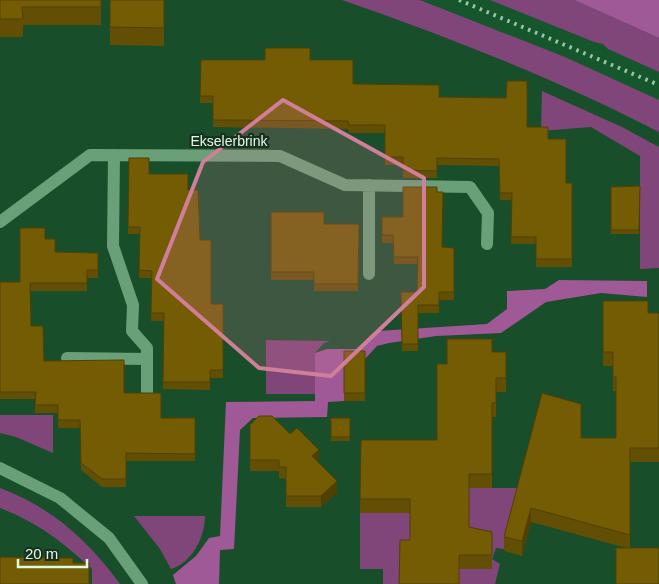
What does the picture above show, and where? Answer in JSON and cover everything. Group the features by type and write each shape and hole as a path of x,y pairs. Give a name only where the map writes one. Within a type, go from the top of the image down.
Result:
{"street":[{"name":"Ekselerbrink","path":"0,222 90,155 280,156 344,185 470,187 488,213 488,244"},
{"path":"114,155 113,246 133,305 132,331 147,348 147,394"},
{"path":"369,185 369,274"},
{"path":"67,358 147,359"},
{"path":"0,468 60,498 102,532 109,538 142,584"}],"highlighted area":[{"path":"283,100 424,178 424,287 331,376 259,368 157,279 203,162"}],"shaded area":[{"path":"342,0 420,0 565,57 659,100 659,132 503,60"},
{"path":"420,0 490,0 593,42 603,44 608,49 659,72 659,100 565,57"},
{"path":"490,0 574,0 659,38 659,72 608,49 603,44"},
{"path":"574,0 659,0 659,38"},
{"path":"542,91 622,127 659,147 659,268 640,269 640,156 591,127 541,131"},
{"path":"559,280 647,281 647,297 601,293 546,302 501,333 436,336 377,346 365,359 344,401 328,402 327,417 253,418 240,430 234,549 220,550 219,584 176,584 173,575 196,556 209,538 220,536 226,402 315,401 315,353 327,349 358,349 378,331 487,324 507,309 507,291 545,289"},
{"path":"266,340 330,341 324,343 315,353 315,394 266,394"},
{"path":"0,415 53,415 53,453 16,437 0,433"},
{"path":"0,488 36,505 67,527 95,553 120,584 92,584 92,569 70,549 27,520 0,508"},
{"path":"466,488 520,488 504,549 496,548 492,559 500,564 495,584 459,584 459,569 469,569"},
{"path":"360,513 410,513 410,555 399,584 383,584 383,569 360,569"},
{"path":"134,516 205,516 203,532 196,548 185,561 171,569 160,549"}],"building":[{"path":"0,0 101,0 101,7 22,7 23,19 0,19"},
{"path":"110,0 164,0 164,28 110,27"},
{"path":"265,48 310,48 310,60 353,60 353,84 439,85 439,97 506,98 507,81 527,81 527,127 548,127 548,139 566,139 566,183 572,183 572,259 536,259 536,237 511,237 512,193 500,193 499,159 437,158 437,171 403,170 403,157 385,157 385,125 349,125 348,121 213,120 213,96 200,96 201,60 265,60"},
{"path":"129,158 149,158 149,174 188,174 188,190 198,190 200,240 211,240 211,304 223,304 223,370 210,370 210,382 163,382 164,313 151,313 152,271 139,270 140,227 128,227"},
{"path":"640,186 639,230 611,230 611,187"},
{"path":"403,187 437,187 437,192 443,192 442,247 454,248 454,292 439,292 439,305 418,305 418,344 402,344 401,292 417,292 418,257 394,257 393,235 382,235 382,217 403,217"},
{"path":"271,212 324,212 324,224 359,224 358,284 314,284 314,272 271,272"},
{"path":"20,228 45,228 45,239 55,239 55,252 98,253 98,270 87,270 87,283 30,283 31,326 43,326 44,361 124,360 124,393 161,393 161,418 195,418 195,454 126,453 126,479 102,479 81,463 80,420 58,420 58,405 35,405 36,392 0,392 0,282 20,282"},
{"path":"603,301 648,301 648,313 659,313 659,448 630,448 630,535 531,508 522,541 504,537 542,393 581,404 581,438 616,438 616,377 613,377 613,352 603,352"},
{"path":"447,339 492,339 492,352 506,352 506,378 496,378 496,403 492,403 492,474 469,474 469,527 492,532 492,555 459,555 459,584 399,584 400,540 410,540 410,499 360,499 361,440 437,440 437,364 447,364"},
{"path":"344,351 365,351 365,393 344,393"},
{"path":"259,416 272,416 290,434 297,428 319,450 312,456 337,481 321,496 286,496 286,467 279,467 279,460 250,460 250,425"},
{"path":"331,418 350,418 350,437 331,437"},
{"path":"616,548 659,548 659,584 616,584"},
{"path":"0,557 73,558 73,563 89,563 89,584 0,584"}],"railway":[{"path":"459,0 659,85"}]}
